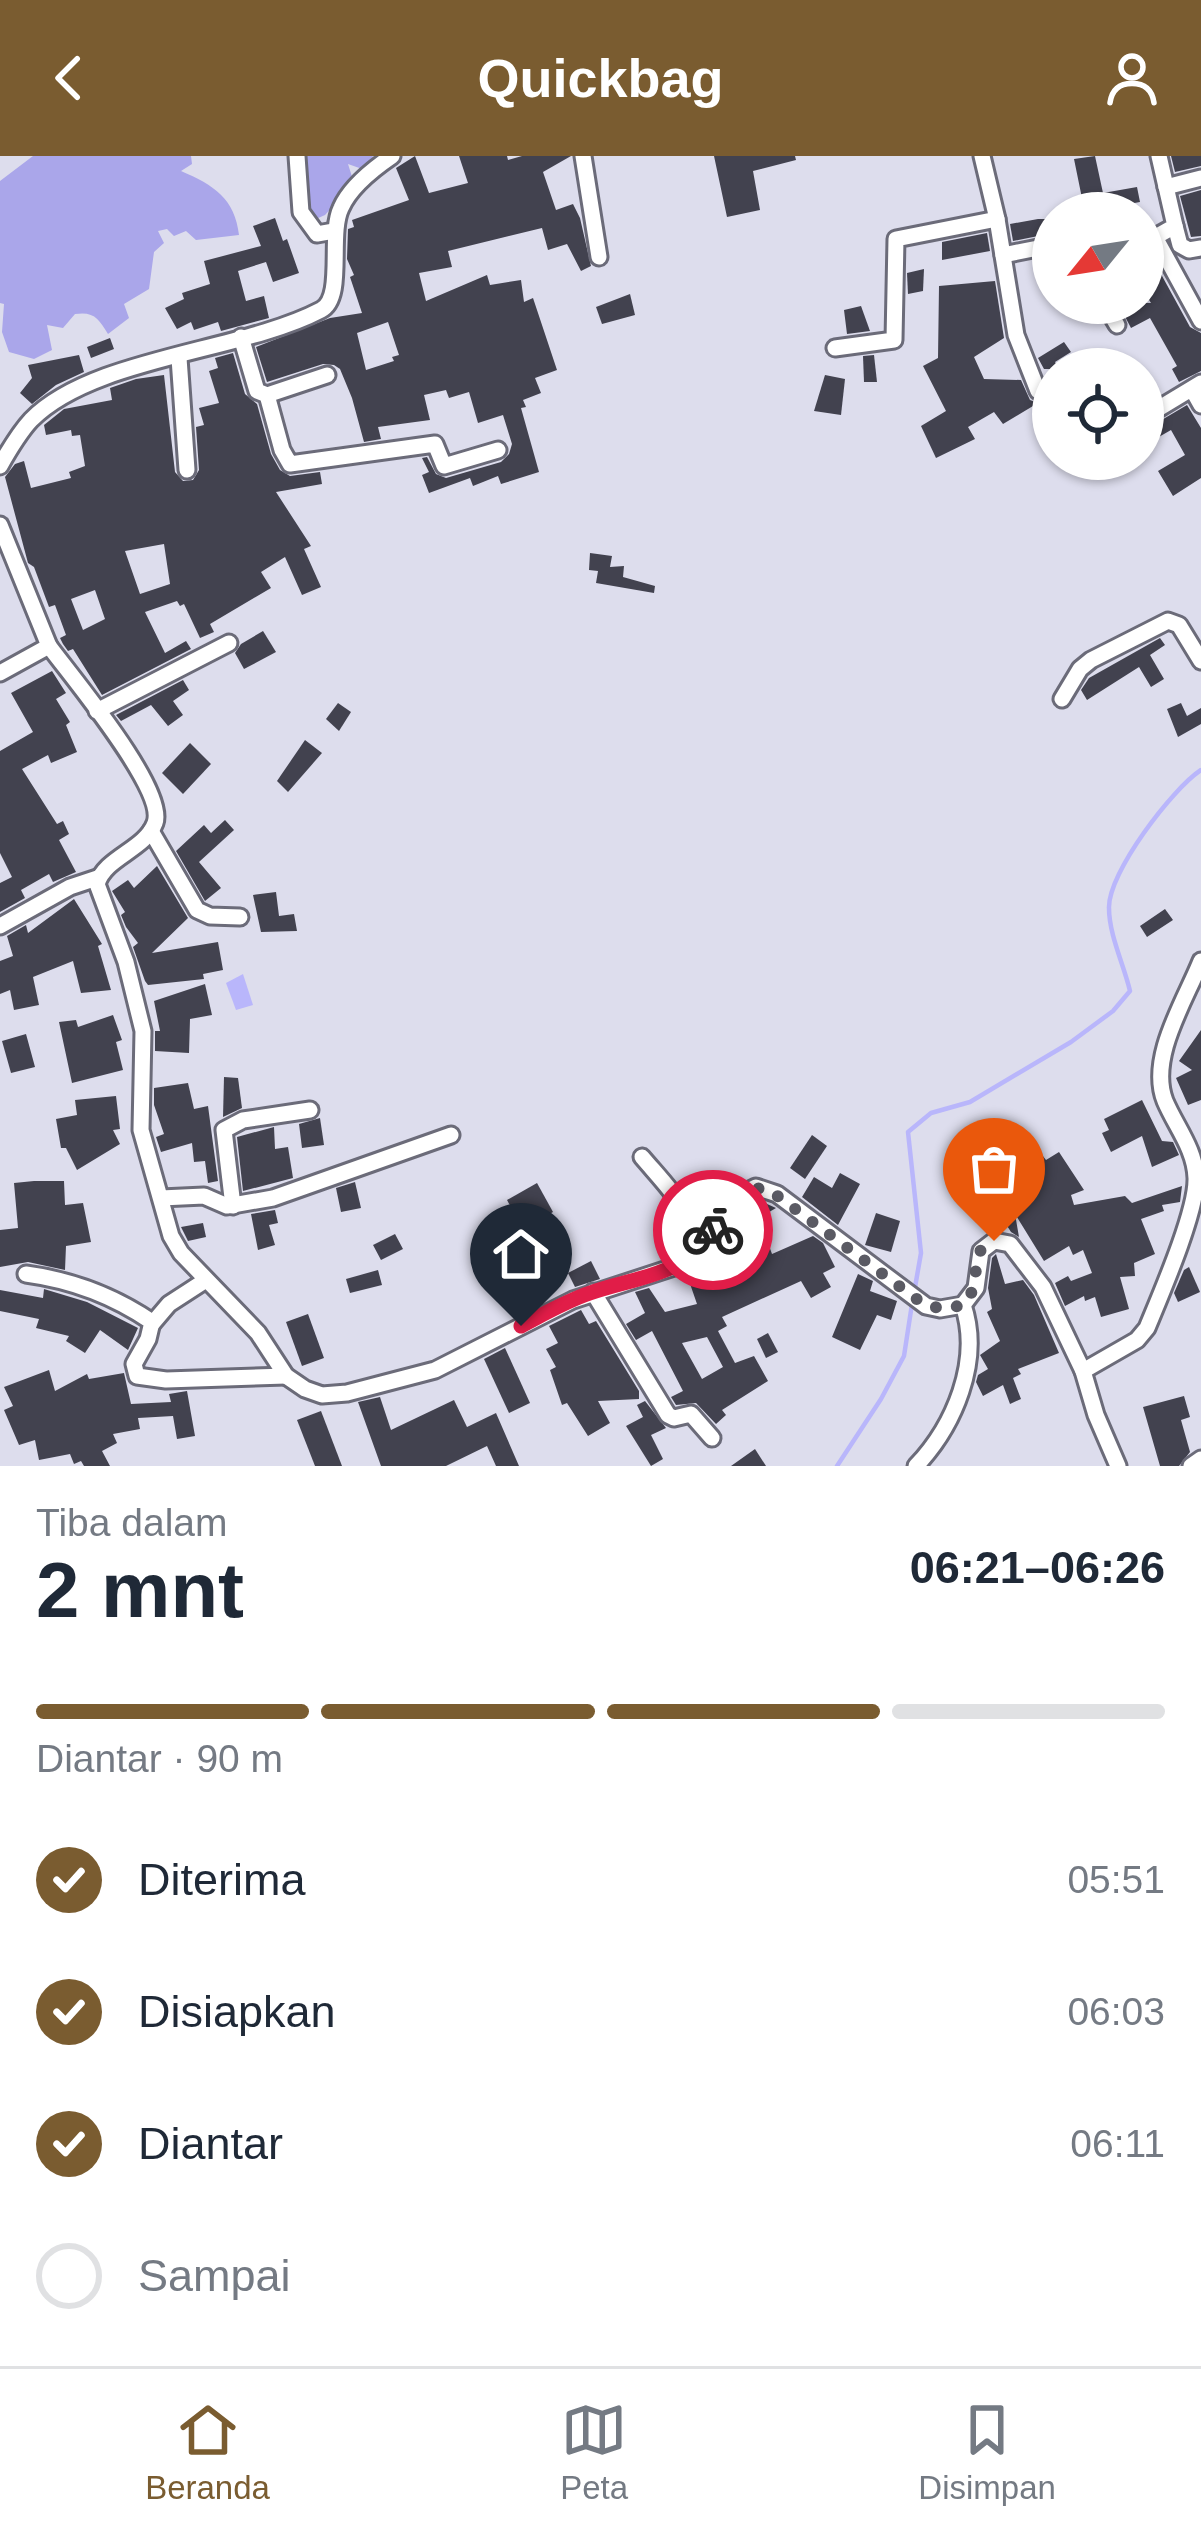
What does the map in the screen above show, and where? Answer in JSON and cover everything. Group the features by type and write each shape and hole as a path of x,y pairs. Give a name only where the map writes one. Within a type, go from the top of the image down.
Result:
{"street":[{"path":"297,156 304,221 317,234 334,231"},
{"path":"0,466 32,419 55,402 106,377 178,358 330,304 335,295 334,231 348,196 392,156"},
{"path":"584,156 599,257"},
{"path":"982,156 1016,335 1032,376"},
{"path":"1159,156 1180,244 1189,250 1201,248"},
{"path":"1166,187 1201,178"},
{"path":"835,348 894,340 896,239 997,219"},
{"path":"1164,232 1175,226"},
{"path":"1003,255 1032,249"},
{"path":"1164,263 1201,321"},
{"path":"241,337 256,392 267,395 327,375"},
{"path":"178,358 187,470"},
{"path":"1164,405 1196,386 1201,405"},
{"path":"267,395 290,464 435,444 444,466 498,450"},
{"path":"0,526 49,646 153,797 156,819 151,831 97,878 70,887 0,926"},
{"path":"1062,699 1090,660 1168,621 1180,625 1201,661"},
{"path":"97,711 230,644"},
{"path":"0,674 49,646"},
{"path":"151,831 197,910 210,916 240,917"},
{"path":"97,878 143,1030 141,1130 175,1245 258,1333 286,1376 322,1395 346,1394 435,1370 593,1292 687,1261 700,1250 734,1198 756,1187 768,1189 916,1300 940,1309 963,1305 976,1288 980,1251 994,1241 1010,1244 1042,1288 1083,1371 1118,1466"},
{"path":"1083,1371 1137,1340 1147,1328 1196,1210 1196,1155 1162,1095 1160,1078 1162,1057 1201,961"},
{"path":"233,1206 224,1130 243,1120 310,1110"},
{"path":"161,1198 204,1196 233,1206 301,1190 451,1135"},
{"path":"641,1157 677,1198 689,1224 687,1261"},
{"path":"26,1274 92,1291 152,1324"},
{"path":"206,1280 169,1304 152,1324 134,1364 137,1376 166,1381 286,1376"},
{"path":"593,1292 668,1415 691,1414 712,1438"},
{"path":"916,1466 941,1440 957,1400 970,1332 963,1305"},
{"path":"1191,1466 1201,1459"}],"shaded area":[{"path":"33,156 191,156 192,164 181,171 221,195 233,212 239,235 196,240 186,231 174,236 167,229 158,231 164,243 154,252 149,289 124,304 129,318 108,334 95,317 75,314 63,328 47,325 52,350 34,359 9,352 2,332 4,304 0,303 0,181"},
{"path":"293,156 373,156 365,170 348,164 354,183 325,215 307,223"}],"water":[{"path":"243,974 253,1005 236,1010 226,983"}],"building":[{"path":"415,156 429,193 468,183 459,156 507,156 508,160 571,156 543,172 556,210 573,204 591,266 581,271 567,244 548,250 542,228 448,251 452,267 419,273 426,301 487,275 490,285 521,280 524,302 533,298 557,370 535,378 541,393 523,400 526,407 521,408 539,472 501,484 498,476 473,486 470,478 429,493 422,475 429,472 422,458 427,457 436,474 446,478 501,462 509,454 512,444 503,415 478,423 469,392 449,398 446,390 424,395 430,420 378,427 381,439 364,442 352,398 334,365 323,364 267,382 256,347 330,318 362,313 347,259 348,229 354,227 352,220 409,200 396,168","holes":["388,322 399,355 366,370 357,333"]},
{"path":"714,156 795,156 796,160 753,171 760,210 727,217"},
{"path":"1095,156 1103,192 1081,192 1074,159"},
{"path":"1171,156 1201,156 1201,166 1175,172"},
{"path":"1201,190 1201,236 1191,237 1180,196"},
{"path":"275,218 299,273 273,282 266,262 238,271 246,301 264,296 269,318 221,331 218,322 194,330 191,322 177,329 165,308 184,299 182,293 210,284 204,261 261,246 253,226"},
{"path":"1032,220 1032,237 1013,241 1010,224"},
{"path":"987,233 990,251 942,260 942,242"},
{"path":"924,269 923,291 908,294 907,273"},
{"path":"1164,280 1190,327 1201,333 1201,371 1179,382 1172,369 1177,366 1153,324 1164,324"},
{"path":"995,281 1004,338 974,357 984,379 1021,380 1032,407 1003,424 994,412 968,427 975,439 936,458 921,426 946,411 923,366 938,358 939,286"},
{"path":"630,294 635,315 602,324 596,307"},
{"path":"861,306 870,331 847,334 844,310"},
{"path":"110,338 114,349 91,358 87,347"},
{"path":"233,353 245,394 257,404 280,470 290,476 320,472 322,484 276,492 311,546 304,549 321,587 302,595 285,557 261,572 271,588 210,624 214,632 200,638 184,604 177,601 145,612 165,653 186,641 191,649 102,695 73,649 68,651 60,638 66,635 55,605 49,607 34,567 28,563 5,477 24,461 31,488 71,478 69,472 85,466 80,435 72,436 71,430 46,435 44,425 64,409 112,400 110,388 164,375 175,472 183,481 193,480 199,470 196,427 204,425 199,408 219,403 209,371 218,368 215,358","holes":["164,544 170,584 140,594 125,551","95,590 105,619 83,630 71,599"]},
{"path":"79,355 84,372 56,385 32,404 20,393 32,378 28,365"},
{"path":"874,355 877,382 864,382 863,356"},
{"path":"825,375 845,379 841,415 814,411"},
{"path":"1187,405 1201,428 1201,478 1173,496 1163,480 1164,467 1185,455 1171,430 1164,434 1164,419"},
{"path":"590,553 612,556 610,567 624,566 623,577 655,586 654,593 596,583 598,571 589,570"},
{"path":"263,631 276,652 244,669 235,653"},
{"path":"1160,638 1165,645 1150,655 1164,679 1151,687 1139,667 1087,700 1081,690 1089,678"},
{"path":"52,671 66,693 56,699 70,722 66,725 77,752 51,763 48,755 22,769 57,824 63,821 69,834 59,840 76,872 53,882 49,874 21,890 25,898 0,912 0,883 12,877 0,853 0,751 33,732 11,693"},
{"path":"183,680 189,690 173,701 183,715 168,726 151,705 121,721 116,715"},
{"path":"338,703 351,712 339,731 326,719"},
{"path":"1181,703 1187,716 1201,708 1201,724 1178,737 1167,709"},
{"path":"305,740 322,753 288,792 277,781"},
{"path":"190,743 211,764 183,794 162,773"},
{"path":"225,820 234,830 199,862 221,888 205,901 176,851 204,825 211,833"},
{"path":"157,866 188,918 152,953 218,942 223,970 203,974 204,979 148,985 145,981 133,947 138,943 112,891 128,880 134,888"},
{"path":"276,892 279,916 294,914 297,931 261,932 253,895"},
{"path":"74,899 102,944 98,946 111,990 81,993 73,961 33,977 39,1005 14,1010 10,990 0,994 0,961 13,956 7,936 26,925 28,933"},
{"path":"1165,909 1173,920 1147,937 1140,926"},
{"path":"205,984 212,1015 190,1019 189,1053 155,1051 155,1031 160,1031 154,1001"},
{"path":"113,1015 122,1040 116,1042 123,1070 72,1083 59,1022 76,1020 78,1027"},
{"path":"1201,1030 1201,1100 1188,1105 1176,1078 1192,1070 1179,1061"},
{"path":"26,1034 35,1067 11,1073 2,1041"},
{"path":"224,1077 238,1078 242,1108 223,1117"},
{"path":"188,1083 194,1109 208,1106 218,1181 208,1183 205,1161 194,1162 192,1143 161,1152 156,1137 164,1134 154,1105 154,1088"},
{"path":"116,1096 120,1129 113,1130 120,1144 77,1170 66,1148 61,1148 56,1119 77,1115 75,1100"},
{"path":"1142,1100 1162,1141 1173,1142 1179,1155 1152,1167 1142,1136 1111,1152 1102,1133 1109,1130 1104,1119"},
{"path":"320,1118 324,1145 302,1148 299,1124"},
{"path":"985,1121 998,1132 1005,1124 1026,1144 1031,1141 1046,1160 1059,1152 1084,1190 1071,1195 1074,1205 1125,1196 1132,1203 1182,1186 1180,1202 1162,1205 1164,1211 1141,1219 1155,1254 1134,1263 1135,1276 1120,1277 1129,1309 1101,1317 1095,1297 1085,1301 1084,1296 1065,1306 1055,1283 1092,1273 1083,1250 1073,1255 1069,1246 1044,1261 1015,1214 1019,1237 1011,1232 1000,1215 1015,1206 999,1182 1007,1177 969,1143"},
{"path":"274,1127 275,1149 288,1147 293,1178 243,1191 237,1137"},
{"path":"812,1135 827,1146 805,1179 790,1168"},
{"path":"840,1173 860,1184 838,1225 802,1197 814,1177 832,1188"},
{"path":"64,1181 65,1205 83,1203 91,1242 66,1246 65,1270 28,1262 0,1267 0,1230 18,1228 14,1183"},
{"path":"355,1182 361,1208 341,1212 336,1188"},
{"path":"537,1183 553,1212 523,1229 507,1200"},
{"path":"758,1200 776,1208 759,1218 772,1254 813,1236 823,1243 835,1267 823,1273 831,1287 811,1298 801,1281 722,1317 727,1326 718,1331 735,1363 754,1356 768,1381 722,1410 726,1415 716,1424 696,1403 676,1405 671,1397 683,1391 652,1331 636,1340 626,1324 645,1313 635,1292 649,1288 665,1312 697,1304 687,1275 710,1267 715,1280 754,1259 734,1219 742,1207","holes":["707,1337 723,1367 702,1379 682,1343"]},
{"path":"275,1210 278,1223 269,1225 275,1245 258,1250 251,1214"},
{"path":"876,1213 900,1221 891,1252 865,1245"},
{"path":"203,1223 206,1237 188,1241 181,1227"},
{"path":"395,1234 403,1249 381,1260 373,1245"},
{"path":"996,1254 1005,1284 1023,1280 1034,1295 1059,1353 1018,1369 1021,1374 1013,1378 1021,1399 1010,1404 1003,1385 983,1396 976,1382 988,1369 980,1355 1000,1341 987,1312 992,1309 988,1288"},
{"path":"591,1261 600,1279 575,1287 568,1273"},
{"path":"1189,1267 1200,1292 1178,1302 1174,1293"},
{"path":"378,1270 382,1285 350,1293 346,1279"},
{"path":"858,1274 873,1281 870,1291 897,1301 891,1320 877,1315 860,1350 832,1337"},
{"path":"44,1289 87,1302 138,1328 128,1350 100,1330 85,1353 66,1341 69,1336 36,1328 39,1319 0,1311 0,1290 43,1298"},
{"path":"581,1310 589,1324 596,1321 639,1391 639,1399 598,1401 610,1423 588,1436 567,1403 562,1405 550,1370 556,1367 546,1349 558,1343 549,1326"},
{"path":"308,1314 324,1358 302,1366 286,1322"},
{"path":"768,1333 778,1352 766,1358 757,1339"},
{"path":"505,1348 530,1403 509,1413 484,1359"},
{"path":"49,1370 55,1391 87,1374 89,1379 124,1373 131,1404 171,1402 169,1394 187,1391 195,1436 177,1439 173,1416 138,1418 140,1429 113,1434 117,1443 102,1451 110,1466 74,1464 70,1454 39,1460 35,1440 19,1445 4,1410 13,1406 4,1387"},
{"path":"1184,1396 1190,1417 1181,1420 1190,1452 1179,1466 1160,1466 1143,1407"},
{"path":"380,1397 391,1430 454,1400 467,1427 496,1413 519,1466 496,1466 487,1446 446,1466 381,1466 358,1402"},
{"path":"645,1401 666,1428 651,1435 663,1459 651,1466 626,1426 643,1417 637,1405"},
{"path":"321,1411 342,1466 315,1466 297,1420"},
{"path":"755,1449 766,1466 731,1466"}],"waterway":[{"path":"914,1293 921,1253 908,1132 931,1113 970,1102 1071,1042 1113,1011 1130,991 1111,929 1111,893 1144,833 1201,770"},
{"path":"837,1466 904,1356 912,1304"}],"way so far":[{"path":"713,1230 734,1198 756,1187 768,1189 909,1297 940,1309 952,1309 970,1299 979,1274 980,1251 994,1241"}],"route":[{"path":"521,1326 593,1292 677,1266 700,1250 713,1230"}]}
